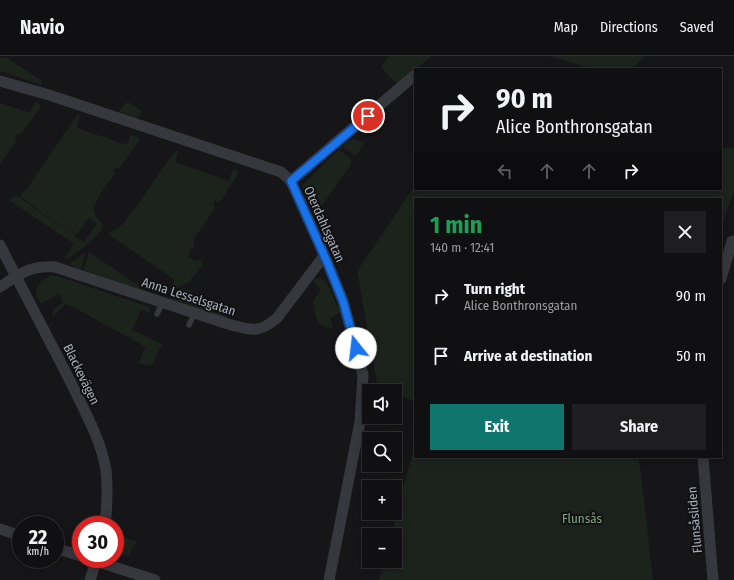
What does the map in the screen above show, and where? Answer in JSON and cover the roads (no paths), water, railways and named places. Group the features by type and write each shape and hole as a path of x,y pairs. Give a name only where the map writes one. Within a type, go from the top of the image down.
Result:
{"street":[{"path":"291,181 414,76"},
{"name":"Oterdahlsgatan","path":"0,81 49,95 281,172 291,181 343,301 363,375 360,422 329,580"},
{"path":"722,276 733,242"},
{"name":"Blackevägen","path":"0,245 33,307 100,446 106,470 108,500 107,516"},
{"name":"Anna Lesselsgatan","path":"0,287 27,270 55,267 251,330 269,326 277,318 324,256"},
{"name":"Flunsåsliden","path":"702,458 713,580"},
{"path":"0,529 12,533"},
{"path":"90,580 92,568"},
{"path":"118,568 155,580"}],"lane":[{"path":"157,314 163,302"},
{"path":"189,325 195,313"}],"park label":[{"name":"Flunsås","path":"582,518"}]}
